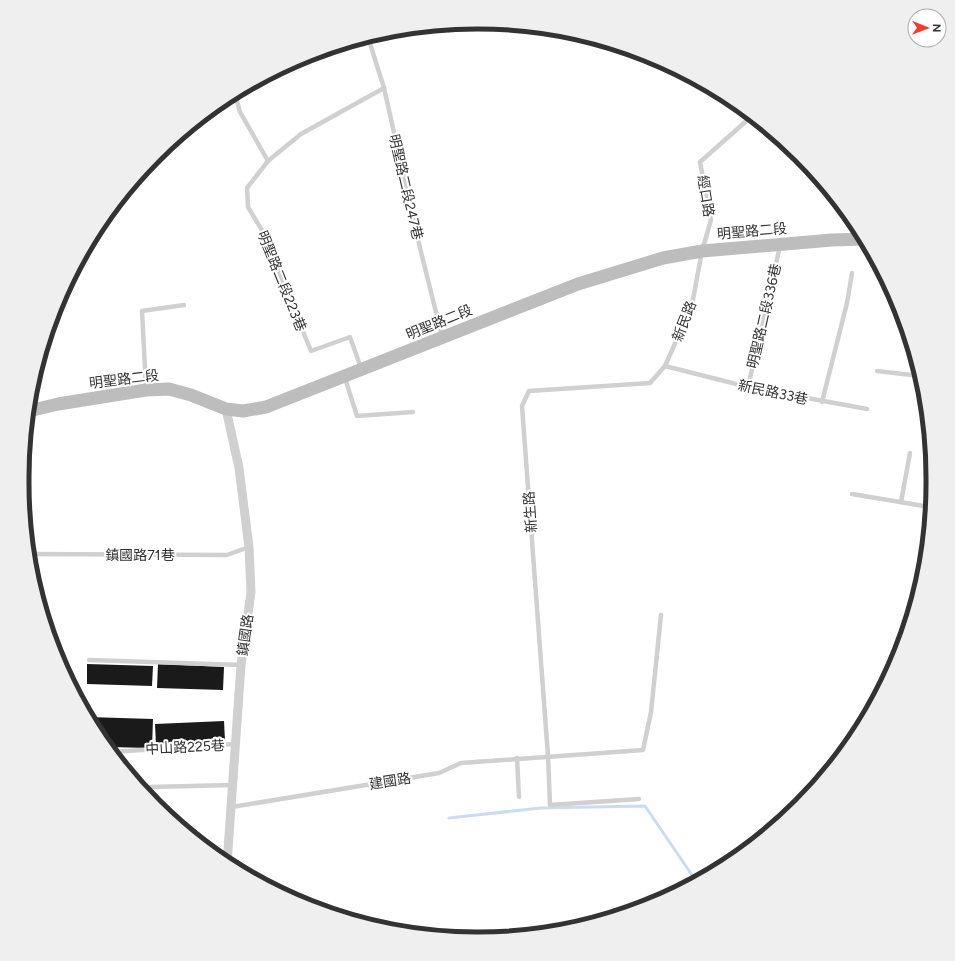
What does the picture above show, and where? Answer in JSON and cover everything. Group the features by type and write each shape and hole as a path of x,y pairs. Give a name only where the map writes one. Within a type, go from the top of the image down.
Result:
{"street":[{"name":"明聖路二段","path":"35,410 58,404 146,390 169,389 191,395 226,409 243,411 266,406 361,370 578,284 663,258 702,251 857,239"},
{"name":"鎮國路","path":"226,409 239,468 249,547 252,592 241,665 228,856"}],"lane":[{"name":"明聖路二段247巷","path":"370,42 384,88 420,248 443,338"},
{"name":"明聖路二段223巷","path":"361,370 350,337 311,351 283,283 269,242 248,207 247,188 268,161 301,134 384,88"},
{"path":"236,100 240,112 268,161"},
{"name":"經口路","path":"702,251 711,220 700,162 748,120"},
{"name":"明聖路二段336巷","path":"748,387 780,244"},
{"name":"新民路","path":"650,383 665,366 692,304 702,251"},
{"name":"新民路33巷","path":"665,366 748,387 822,402 847,303 852,273"},
{"path":"146,390 142,311 184,305"},
{"path":"877,371 914,375"},
{"path":"344,376 357,416 413,412"},
{"name":"新生路","path":"548,756 522,406 530,391 650,383"},
{"path":"822,402 867,409"},
{"path":"901,502 910,453"},
{"path":"852,494 925,506"},
{"name":"鎮國路71巷","path":"35,554 227,555 249,547"},
{"name":"建國路","path":"232,807 439,773 461,763 643,750 651,712 661,615"},
{"path":"89,660 241,665"},
{"name":"中山路225巷","path":"118,752 235,744"},
{"path":"548,756 550,805 639,800"},
{"path":"517,758 519,797"},
{"path":"150,787 233,786"}],"building":[{"path":"87,664 153,666 152,686 87,684"},
{"path":"158,664 224,667 223,690 157,688"},
{"path":"95,717 153,719 152,748 115,747"},
{"path":"224,721 225,741 156,745 155,724"}],"waterway":[{"path":"449,818 541,808 645,806 693,877"}]}
